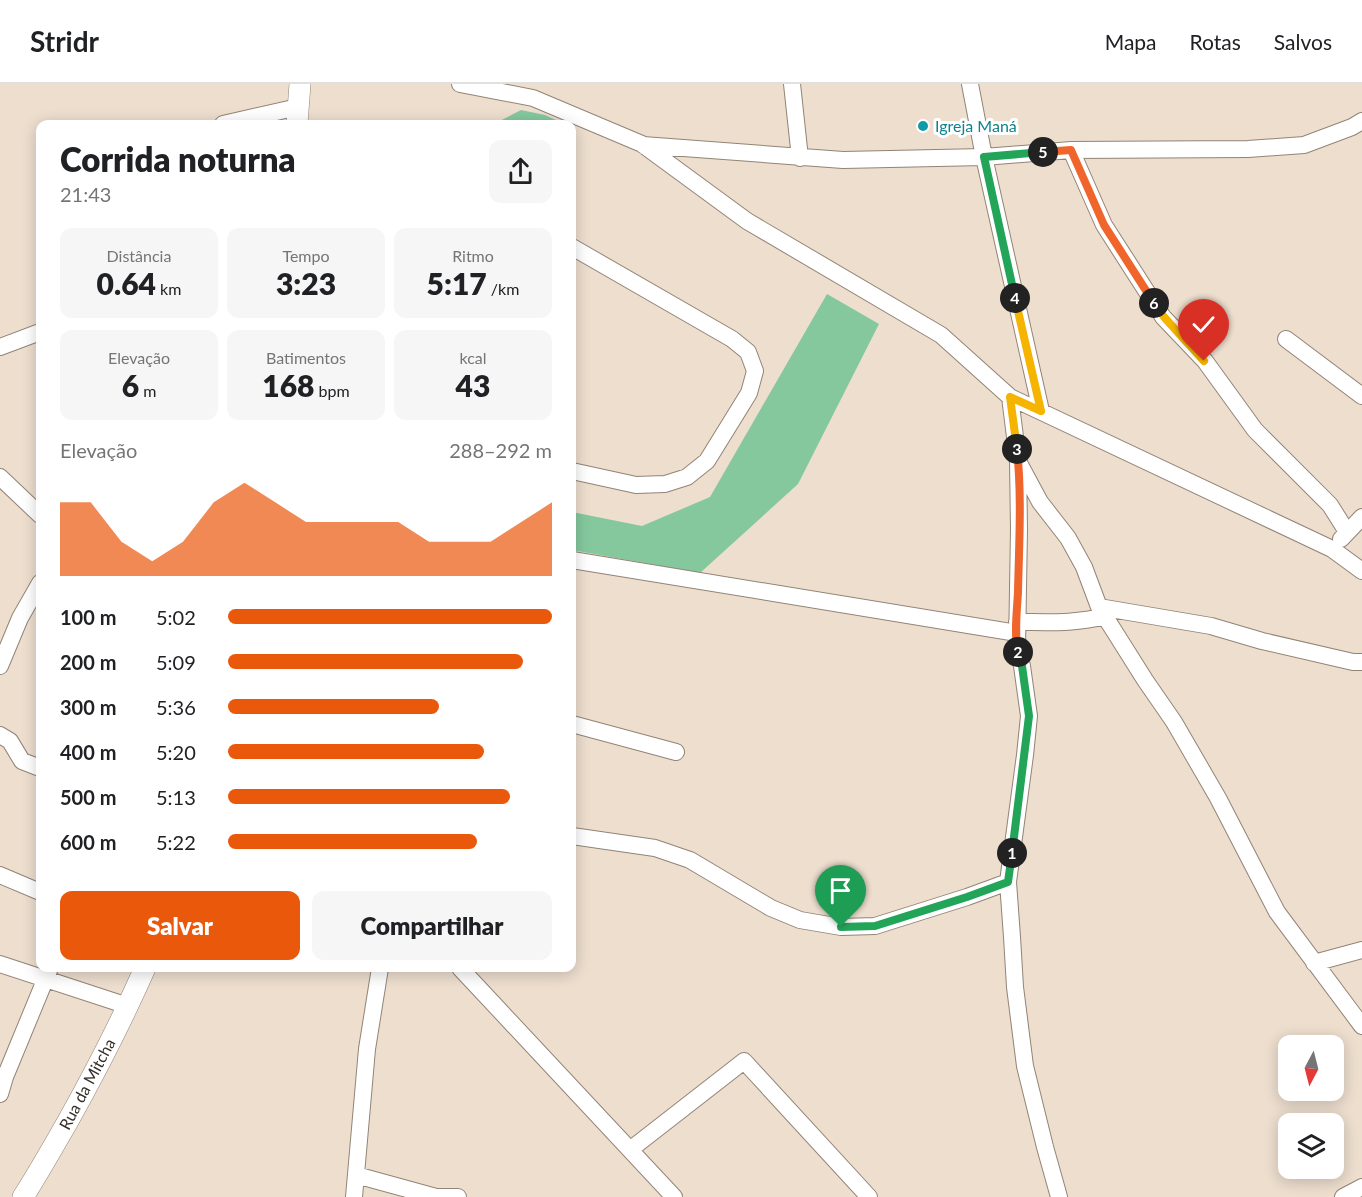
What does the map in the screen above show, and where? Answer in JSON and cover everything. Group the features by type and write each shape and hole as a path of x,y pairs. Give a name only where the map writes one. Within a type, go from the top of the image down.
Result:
{"main road":[{"path":"298,116 300,84"},
{"name":"Rua da Mitcha","path":"23,1197 87,1086 143,972"}],"street":[{"path":"460,84 533,98 642,144 747,221 941,335 1010,397 1332,549 1362,571"},
{"path":"533,98 545,84"},
{"path":"792,84 800,158"},
{"path":"970,84 984,157 1041,411"},
{"path":"260,120 298,116"},
{"path":"642,144 843,160 984,157 1071,150 1248,149 1304,145 1362,121"},
{"path":"1071,150 1104,225 1164,317 1204,361 1255,430 1329,505 1347,532"},
{"path":"576,249 732,339 748,352 755,371 749,393 707,461 687,477 665,484 636,485 576,472"},
{"path":"0,347 36,334"},
{"path":"1286,339 1362,396"},
{"path":"1010,397 1018,461 1017,648 1029,716 1008,882 1015,987 1025,1066 1059,1197"},
{"path":"1018,461 1040,502 1068,538 1084,567 1102,611 1179,731 1229,819 1277,912 1362,1026"},
{"path":"0,477 36,511"},
{"path":"1332,549 1362,517"},
{"path":"576,561 1017,627 1087,621 1102,611 1211,626 1262,641 1353,662 1362,662"},
{"path":"0,666 20,618 36,590"},
{"path":"576,725 676,752"},
{"path":"0,735 10,741 22,761 36,766"},
{"path":"576,837 655,848 690,860 771,908 800,920 841,927 875,926 1008,882"},
{"path":"0,875 36,890"},
{"path":"1314,963 1362,950"},
{"path":"0,964 36,972"},
{"path":"354,1197 367,1049 379,972"},
{"path":"464,972 674,1197"},
{"path":"0,1094 47,974 128,1006"},
{"path":"631,1149 744,1061 869,1197"},
{"path":"356,1175 436,1197 458,1197"},
{"path":"1343,1197 1362,1187"}],"green space":[{"path":"521,110 556,120 502,120"},
{"path":"827,294 879,324 798,484 700,573 576,551 576,513 642,526 710,497"}],"place":[{"name":"Igreja Maná","path":"923,126"}],"route":[{"path":"841,927 875,926 1008,882 1029,716 1017,648 1018,461 1010,397 1041,411 984,157 1071,150 1104,225 1164,317 1204,361"}]}
